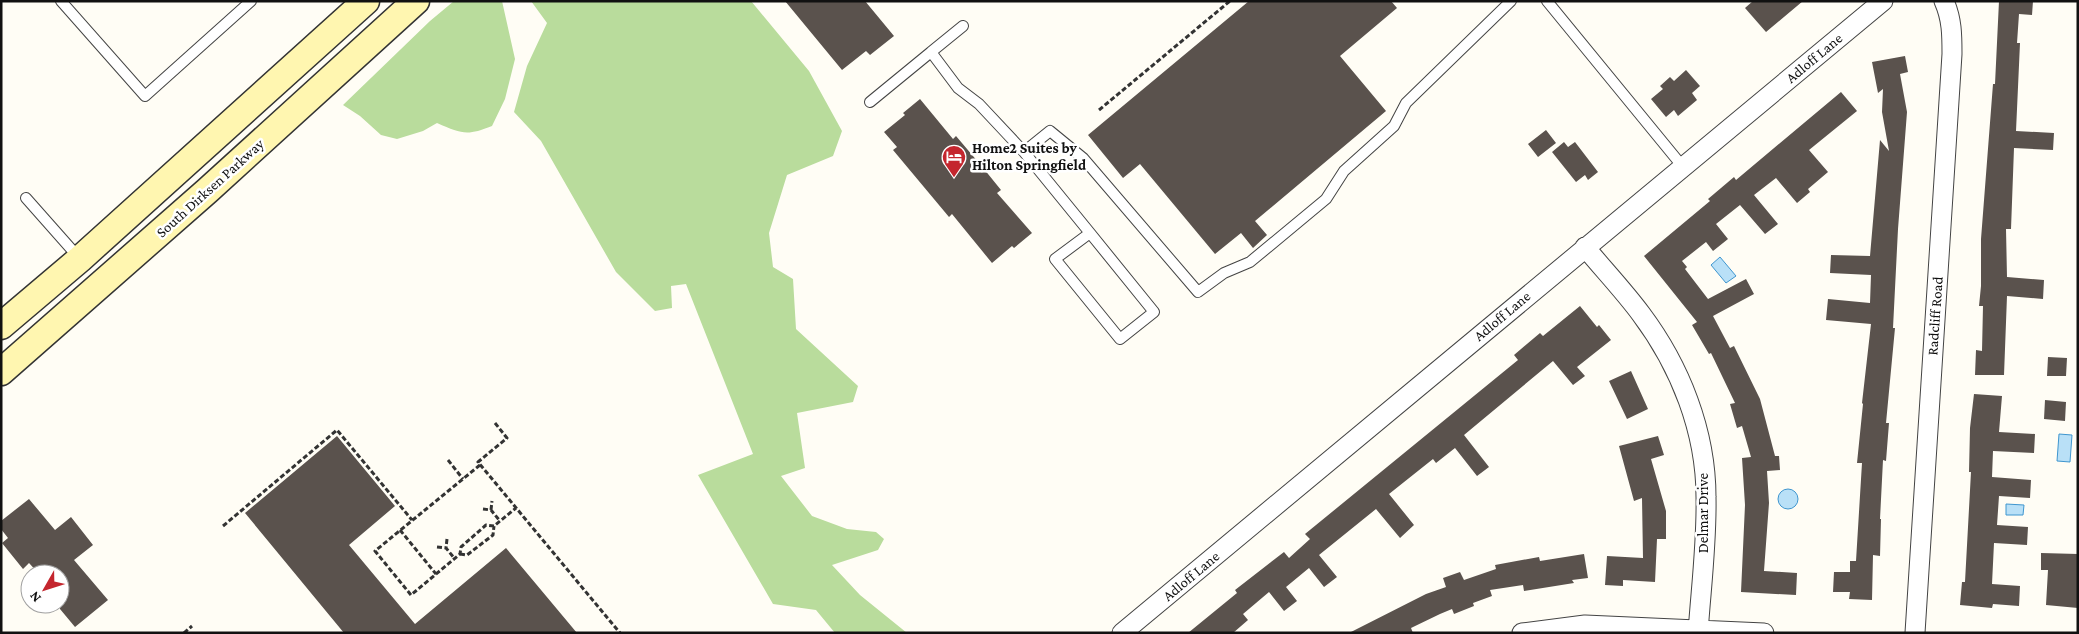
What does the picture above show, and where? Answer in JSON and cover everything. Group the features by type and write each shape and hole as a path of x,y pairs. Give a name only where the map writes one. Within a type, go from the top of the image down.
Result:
{"main road":[{"path":"1,326 80,259 366,1"},
{"name":"South Dirksen Parkway","path":"1,372 207,191 416,1"}],"street":[{"name":"Adloff Lane","path":"1122,633 1883,1"},
{"name":"Radcliff Road","path":"1915,633 1952,54 1951,24 1944,1"},
{"name":"Delmar Drive","path":"1585,247 1641,314 1666,352 1681,383 1695,420 1703,458 1706,496 1699,631"},
{"path":"1522,633 1585,625 1764,633"}],"lane":[{"path":"61,1 145,96 251,1"},
{"path":"1024,152 1050,131 1083,158 1198,292 1224,273 1250,262 1326,199 1344,171 1394,126 1406,103 1512,1"},
{"path":"1547,1 1683,167"},
{"path":"870,102 963,26"},
{"path":"931,52 958,88 979,104 1024,152 1090,233 1154,312 1120,340 1055,259 1090,233"},
{"path":"26,198 80,259"}],"path":[{"path":"1099,110 1230,1"},
{"path":"495,423 507,438 478,462 620,633"},
{"path":"223,526 338,430 412,520"},
{"path":"448,460 463,479"},
{"path":"480,465 375,551 410,595 455,559 460,554 460,547 486,526 494,526 516,508"},
{"path":"491,510 492,502"},
{"path":"483,509 491,510 500,521"},
{"path":"460,554 467,555 493,534 494,526"},
{"path":"400,530 436,574"},
{"path":"446,539 446,548 455,559"},
{"path":"437,547 446,548"},
{"path":"184,633 192,626"}],"green space":[{"path":"454,1 502,1 515,59 505,99 492,126 476,131 464,132 453,130 437,123 423,131 397,139 381,135 360,116 343,105 430,21"},
{"path":"531,1 751,1 809,71 842,131 833,156 787,175 769,233 773,267 793,279 796,329 858,386 853,402 797,413 805,468 781,476 812,516 847,529 876,532 884,539 878,550 832,565 860,595 907,633 835,633 816,610 773,604 698,475 753,454 686,284 671,286 672,308 655,311 616,272 541,141 514,112 527,66 547,23"}],"water":[{"path":"1720,257 1736,276 1726,283 1711,265"},
{"path":"2059,434 2072,435 2070,462 2057,461"},
{"path":"1788,489 1795,492 1798,499 1795,506 1788,509 1781,506 1778,499 1781,492"},
{"path":"2006,504 2024,505 2023,515 2006,515"}],"building":[{"path":"785,1 865,1 894,36 870,55 866,51 842,70"},
{"path":"1249,1 1391,1 1397,8 1340,56 1386,111 1255,221 1267,235 1253,248 1241,233 1215,254 1140,164 1123,178 1088,135"},
{"path":"1753,1 1803,1 1766,32 1745,8"},
{"path":"1999,1 2033,1 2032,15 2019,14 2017,43 2020,43 2016,131 2054,133 2053,150 2014,148 2011,229 2006,229 2007,277 2044,280 2043,299 2007,296 2004,375 1975,375 1976,350 1982,351 1983,306 1979,306 1981,239 1993,84 1995,84"},
{"path":"1905,56 1908,72 1900,74 1907,112 1898,229 1893,328 1895,328 1886,423 1889,423 1886,461 1883,460 1880,556 1873,555 1872,600 1849,599 1850,592 1833,592 1834,572 1850,572 1850,561 1856,561 1862,463 1857,463 1871,324 1826,320 1828,299 1870,303 1871,275 1830,273 1831,255 1870,256 1880,140 1889,151 1882,112 1883,89 1878,93 1872,62"},
{"path":"1686,70 1700,86 1692,93 1697,100 1678,116 1674,110 1666,117 1651,99 1663,89 1660,86 1670,77 1674,81"},
{"path":"1841,92 1857,111 1809,150 1828,172 1808,189 1810,192 1797,203 1776,178 1754,195 1778,224 1765,234 1740,205 1716,224 1728,239 1713,251 1706,242 1682,261 1687,267 1685,269 1708,299 1746,279 1754,294 1713,316 1730,348 1734,346 1760,399 1775,456 1779,456 1780,470 1767,471 1769,503 1764,571 1797,573 1796,595 1741,592 1745,505 1742,458 1751,457 1742,426 1737,428 1730,404 1735,403 1711,353 1709,354 1692,325 1697,322 1644,256 1710,201 1708,199 1734,177 1736,180"},
{"path":"920,99 953,139 956,136 984,169 1001,190 997,193 1032,233 1014,248 1012,246 992,263 952,214 949,217 893,150 897,147 884,132 905,115 903,113"},
{"path":"1546,130 1556,143 1538,157 1528,144"},
{"path":"1564,142 1568,147 1575,142 1598,172 1588,180 1585,175 1576,182 1552,152"},
{"path":"1580,306 1597,327 1599,325 1611,340 1577,367 1585,376 1573,385 1553,361 1464,435 1489,467 1477,476 1455,448 1436,463 1433,459 1389,494 1414,525 1400,538 1376,509 1319,555 1337,577 1324,587 1309,568 1286,587 1297,601 1284,611 1269,592 1243,614 1248,620 1233,633 1188,633 1237,593 1235,590 1284,552 1289,558 1310,539 1305,534 1518,360 1514,355 1540,333 1543,336"},
{"path":"2048,357 2067,358 2066,376 2047,376"},
{"path":"1631,371 1648,409 1627,419 1609,381"},
{"path":"1974,394 2002,396 1999,432 2035,434 2034,453 1993,451 1992,477 2031,480 2030,498 1999,496 1997,525 2028,527 2027,545 1994,543 1992,584 2020,586 2019,606 1993,604 1992,608 1960,605 1962,582 1965,582 1971,472 1969,472 1970,428"},
{"path":"2045,400 2066,402 2065,421 2044,419"},
{"path":"337,436 395,506 349,545 415,624 506,548 577,633 344,633 245,513"},
{"path":"1658,436 1664,455 1651,459 1666,511 1666,539 1657,539 1655,582 1623,580 1623,586 1605,585 1607,556 1643,558 1642,498 1634,501 1619,446"},
{"path":"29,499 55,530 71,517 93,545 74,560 108,600 75,627 64,614 70,614 70,564 29,563 20,565 2,543 8,538 1,529 1,521"},
{"path":"2041,553 2078,554 2078,608 2046,605 2048,570 2041,570"},
{"path":"1584,554 1588,578 1572,580 1574,583 1524,591 1523,585 1490,590 1492,596 1473,603 1474,606 1454,614 1452,609 1440,614 1411,628 1413,633 1349,633 1426,594 1446,587 1443,578 1460,572 1464,580 1496,569 1495,565 1539,557 1540,561"}],"place":[{"name":"Home2 Suites by Hilton Springfield","path":"954,178"}]}
